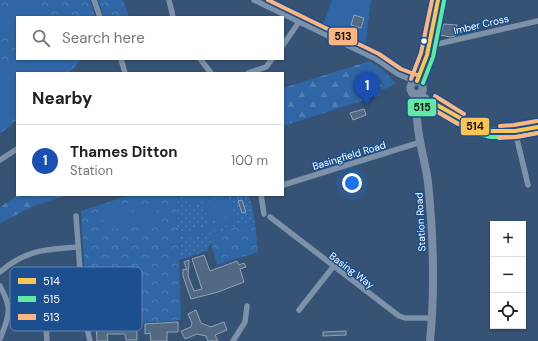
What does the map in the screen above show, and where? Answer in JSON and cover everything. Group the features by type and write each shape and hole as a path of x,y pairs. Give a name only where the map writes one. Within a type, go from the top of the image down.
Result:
{"main road":[{"path":"418,96 410,90 423,70 438,0"},
{"name":"Station Road","path":"414,83 422,84 423,86 418,96 417,120 429,194 432,266 430,341"}],"street":[{"path":"94,0 100,16"},
{"path":"169,0 173,16"},
{"path":"254,0 376,59 414,83"},
{"name":"Imber Cross","path":"429,46 538,21"},
{"path":"284,44 299,22"},
{"path":"121,60 125,72"},
{"path":"201,60 210,72"},
{"path":"251,72 266,66 271,60"},
{"path":"418,96 430,101"},
{"path":"418,96 430,101 476,127 491,131 515,131 538,127"},
{"path":"515,131 525,182"},
{"name":"Basingfield Road","path":"284,185 421,142"},
{"path":"0,160 16,150"},
{"name":"Basing Way","path":"260,196 267,216 402,318 431,318"},
{"path":"76,216 79,267"},
{"path":"0,272 18,259 31,253 78,247"},
{"path":"299,310 334,267"},
{"path":"0,286 9,304 9,310 0,339"},
{"path":"233,341 245,322 247,306"},
{"path":"46,331 47,341"},
{"path":"88,331 90,341"}],"green space":[{"path":"0,0 90,0 95,16 16,16 16,60 81,60 70,72 16,72 16,121 0,134"},
{"path":"26,0 36,0 48,16 16,16 16,49 0,28 0,21"},
{"path":"98,0 123,0 129,16 104,16"},
{"path":"332,0 371,0 365,48 322,27"},
{"path":"17,60 24,72 16,72 16,110 0,120 0,70"},
{"path":"25,60 70,60 54,72 34,72"},
{"path":"370,61 384,71 396,84 380,91 381,95 284,126 284,88"},
{"path":"16,196 63,196 34,206 0,223 0,207"},
{"path":"127,196 177,196 181,320 143,323 142,267 84,267 81,211"},
{"path":"177,196 248,196 252,205 255,222 244,226 243,224 209,235 211,242 207,251 179,260"},
{"path":"186,196 219,196 190,206"},
{"path":"228,196 234,213 209,222 203,204"},
{"path":"129,203 129,228 103,229 103,205"},
{"path":"156,207 157,222 135,223 134,208"},
{"path":"235,215 238,222 187,239 185,233"},
{"path":"255,222 258,252 217,265 209,235 243,224 244,226"}],"building":[{"path":"354,15 364,18 361,28 351,25"},
{"path":"444,24 457,25 455,36 450,37 440,35"},
{"path":"364,109 366,115 353,120 350,113"},
{"path":"242,200 246,212 242,213 238,201"},
{"path":"204,255 210,271 237,261 239,265 244,263 246,267 240,269 244,282 218,292 191,299 183,276 183,269 187,270 184,262 189,260 188,276 194,291 202,289 192,259"},
{"path":"196,310 201,323 211,327 224,322 227,330 215,335 218,341 208,341 206,336 197,334 185,339 181,331 191,327 192,323 188,314"},
{"path":"178,322 178,332 167,332 167,341 151,341 150,333 145,334 145,324"},
{"path":"96,331 137,331 137,340 126,340 125,334 107,334 108,341 97,341"},
{"path":"346,331 346,335 323,336 323,332"}],"transit line":[{"name":"513","path":"268,0 379,54 401,69 417,75"},
{"name":"513","path":"411,79 421,53 432,0"},
{"name":"514","path":"417,81 427,55 438,0"},
{"name":"515","path":"423,83 433,57 444,1"},
{"name":"513","path":"435,96 464,114"},
{"name":"514","path":"418,102 430,101 476,127 491,131 515,131 538,127"},
{"name":"515","path":"418,108 429,107 473,132 490,137 516,137 538,133"},
{"name":"513","path":"429,107 458,124"},
{"name":"513","path":"500,126 537,121"},
{"name":"513","path":"499,138 538,133"}],"place":[{"name":"Thames Ditton","path":"367,105"}]}
